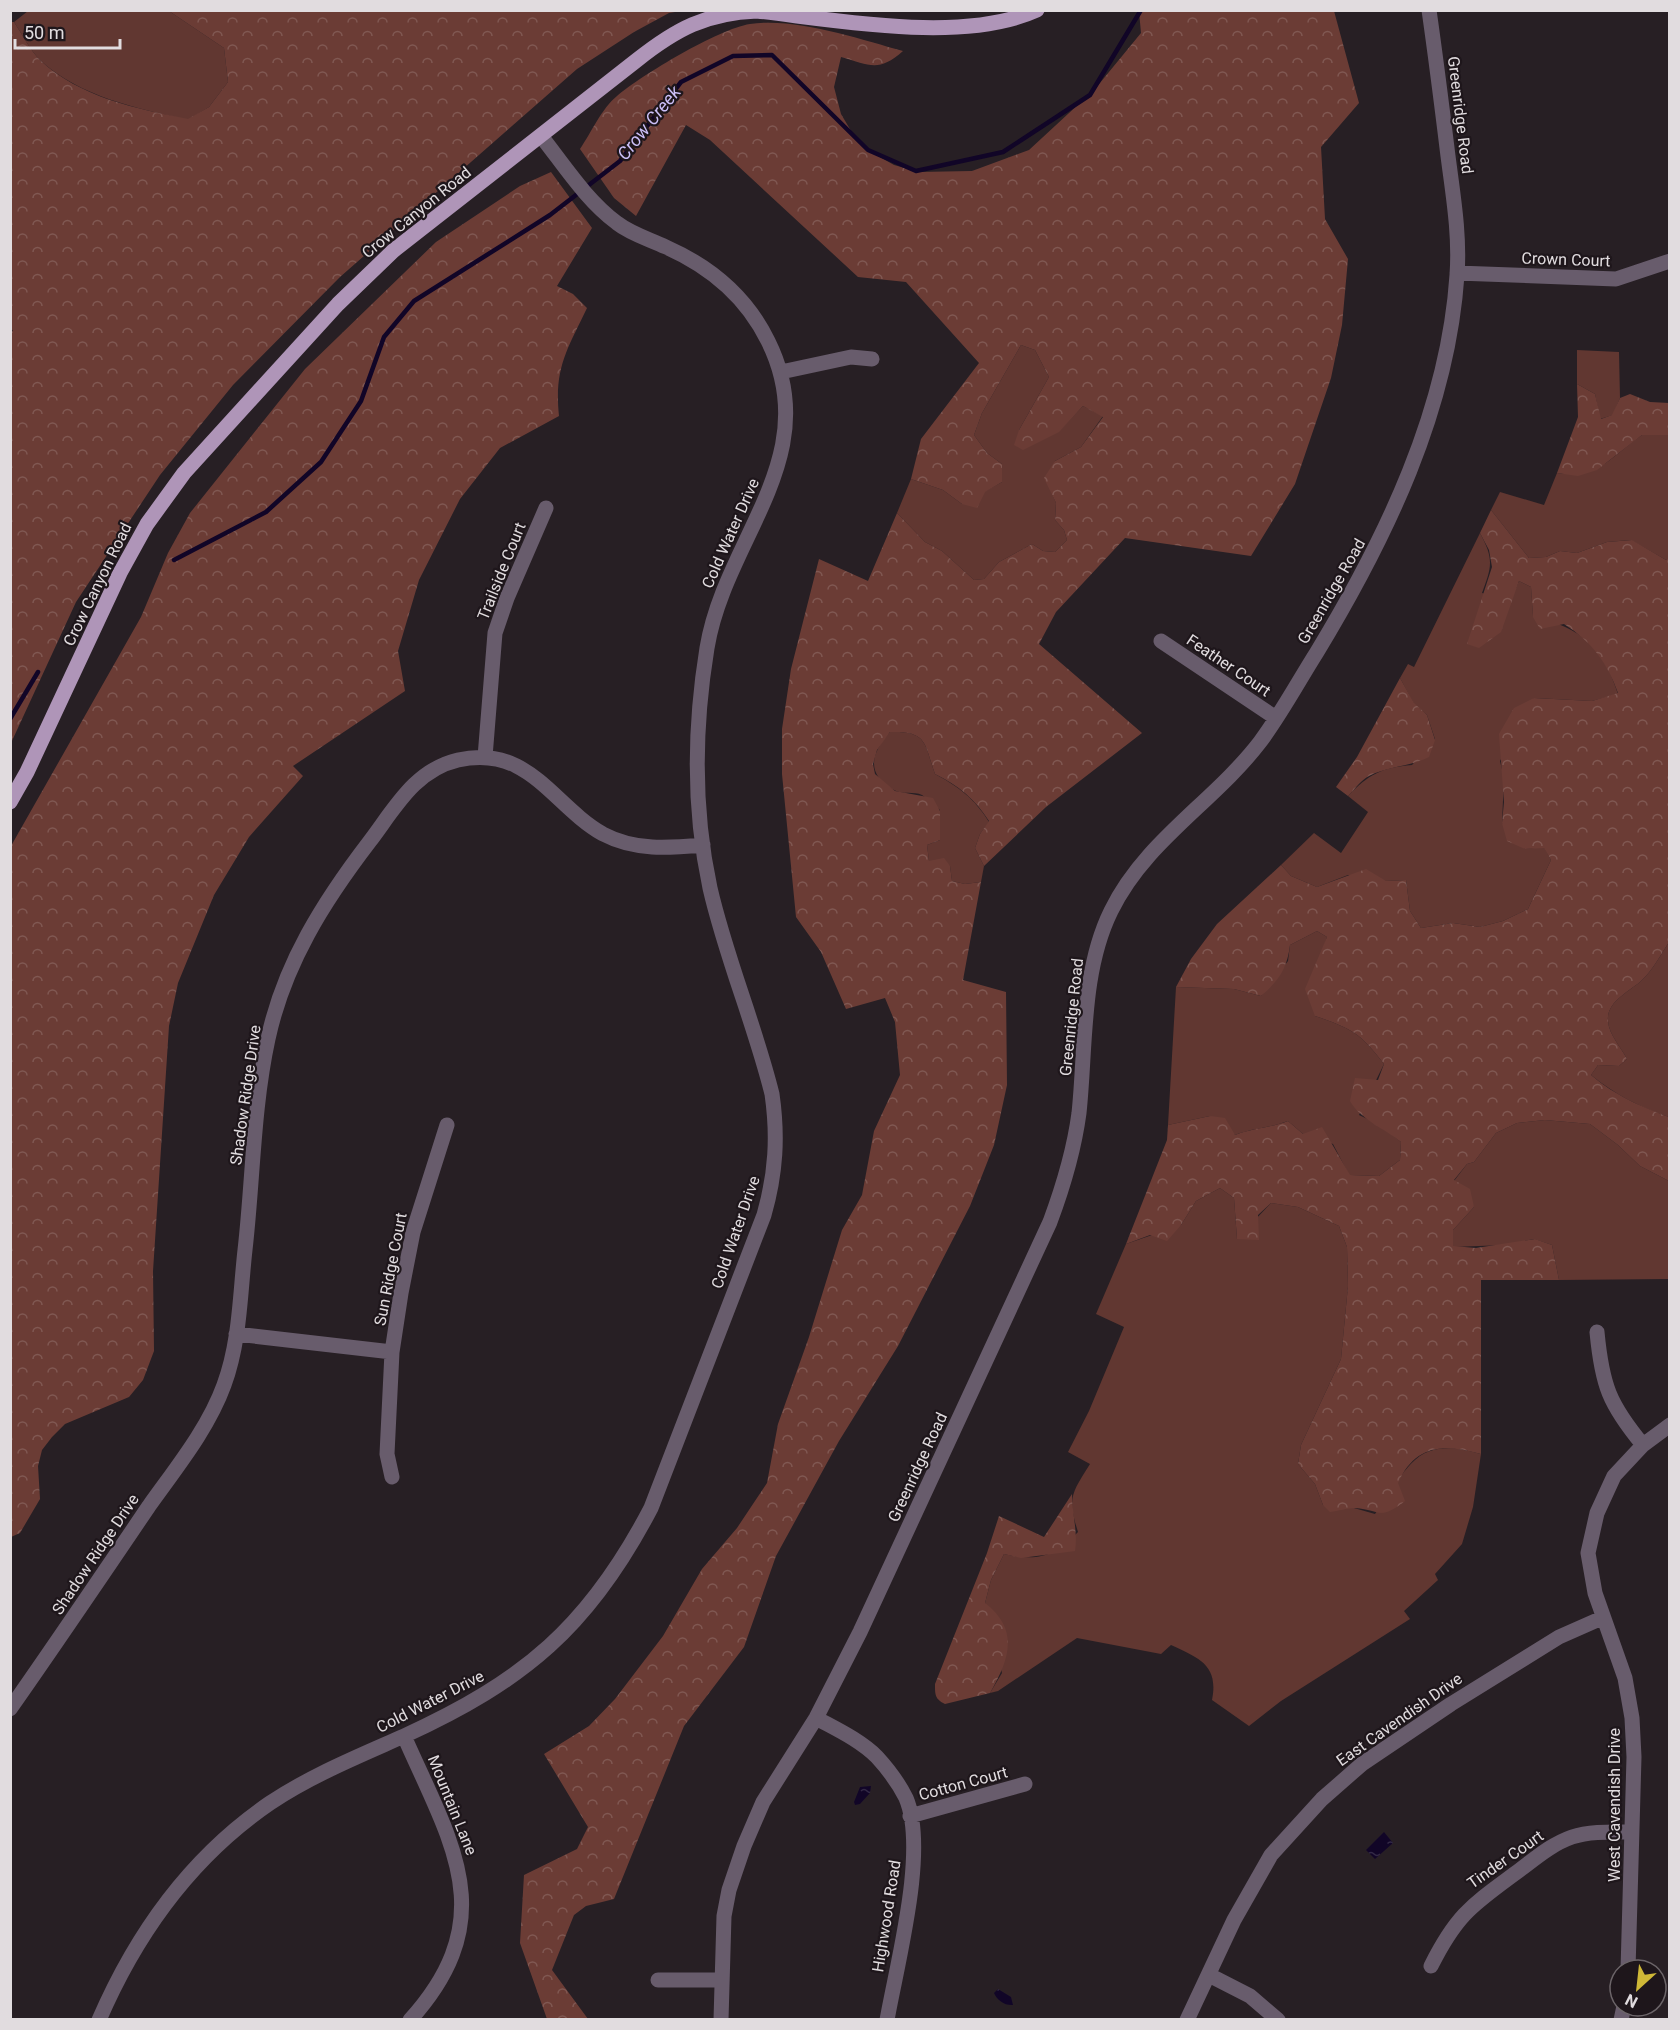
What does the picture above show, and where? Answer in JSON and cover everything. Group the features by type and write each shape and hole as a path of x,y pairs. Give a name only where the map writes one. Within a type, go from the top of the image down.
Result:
{"main road":[{"name":"Crow Canyon Road","path":"10,802 27,772 120,573 147,524 171,489 338,304 393,251 667,36 689,24 732,12 758,11 953,28 1024,16 1037,10"}],"street":[{"name":"Greenridge Road","path":"721,2019 724,1916 729,1890 744,1846 763,1802 816,1718 860,1632 1054,1211 1066,1179 1078,1117 1095,957 1112,909 1147,857 1240,764 1276,718 1377,548 1402,489 1435,393 1447,343 1457,273 1453,190 1430,10"},
{"name":"Cold Water Drive","path":"99,2019 118,1976 149,1924 209,1852 242,1823 280,1797 344,1763 462,1708 525,1668 562,1635 597,1598 626,1554 651,1508 764,1215 776,1161 777,1126 772,1094 716,912 703,845 696,729 708,645 721,596 778,469 785,442 786,406 781,372 758,322 741,298 702,265 618,224 590,197 541,136"},
{"name":"Crown Court","path":"1457,273 1616,279 1670,261"},
{"path":"781,372 850,357 872,359"},
{"name":"Trailside Court","path":"485,757 495,633 507,598 546,508"},
{"name":"Feather Court","path":"1161,641 1276,718"},
{"name":"Shadow Ridge Drive","path":"10,1709 211,1414 224,1386 236,1334 268,1039 293,964 326,898 409,788 443,764 485,757 517,765 536,776 601,833 625,844 654,848 703,845"},
{"name":"Sun Ridge Court","path":"392,1478 387,1454 392,1352 413,1232 447,1125"},
{"path":"1597,1332 1600,1374 1617,1413 1643,1445"},
{"name":"Sun Ridge Court","path":"236,1334 392,1352"},
{"name":"West Cavendish Drive","path":"1628,1958 1634,1757 1632,1718 1625,1678 1602,1618 1590,1572 1588,1553 1591,1536 1607,1488 1624,1464 1643,1445 1670,1425"},
{"name":"East Cavendish Drive","path":"1187,2019 1234,1920 1271,1855 1345,1778 1362,1764 1523,1658 1559,1637 1602,1618"},
{"name":"Highwood Road","path":"816,1718 862,1745 876,1756 898,1785 910,1815 914,1864 887,2019"},
{"name":"Mountain Lane","path":"404,1736 440,1811 460,1869 462,1889 458,1939 449,1966 436,1989 410,2019"},
{"name":"Cotton Court","path":"910,1815 1025,1784"},
{"name":"Tinder Court","path":"1431,1966 1443,1942 1465,1912 1483,1895 1549,1848 1572,1837 1631,1832"},
{"path":"1209,1975 1250,1996 1278,2019"},
{"path":"658,1980 722,1980"}],"shaded area":[{"path":"28,11 169,11 224,48 228,82 209,107 188,120 110,99 73,83 40,60 14,22"},
{"path":"1021,345 1035,350 1049,377 1019,430 1058,432 1083,406 1103,416 1081,447 1055,461 1050,489 1056,503 1055,520 1064,530 1067,540 1055,552 1043,551 1032,544 999,562 984,579 974,580 942,551 925,542 897,513 911,479 943,490 962,504 1002,482 1002,464 987,453 974,435 982,413"},
{"path":"1577,350 1619,352 1620,398 1613,415 1600,419 1595,394 1577,384"},
{"path":"1642,435 1669,435 1670,557 1666,560 1631,540 1607,542 1577,553 1560,551 1546,557 1529,558 1491,510 1500,492 1544,505 1557,473 1571,474 1594,470"},
{"path":"1480,533 1488,550 1490,563 1482,593 1511,600 1519,581 1531,587 1533,616 1565,627 1588,642 1605,663 1618,694 1592,701 1534,698 1500,761 1504,778 1502,823 1525,849 1544,847 1551,860 1528,909 1503,921 1480,927 1453,923 1421,928 1410,911 1406,880 1386,881 1348,875 1317,887 1291,876 1281,865 1314,833 1341,853 1368,812 1348,796 1362,782 1376,773 1412,765 1435,739 1427,715 1414,704 1400,678 1408,664 1414,667"},
{"path":"890,732 912,734 923,741 935,774 966,794 989,822 980,834 975,848 984,866 981,882 965,884 952,881 950,866 929,861 927,845 940,840 940,810 922,795 894,790 878,777 874,763 875,755"},
{"path":"1317,931 1327,937 1320,960 1315,1016 1355,1033 1384,1064 1359,1115 1380,1125 1401,1142 1400,1160 1379,1176 1349,1175 1333,1144 1303,1134 1288,1121 1235,1135 1210,1116 1168,1125 1176,987 1234,989 1261,996 1288,961 1290,945"},
{"path":"1669,942 1669,1117 1628,1100 1591,1075 1598,1065 1619,1066 1627,1059 1611,1031 1608,1014 1620,997 1646,976"},
{"path":"1545,1120 1590,1124 1618,1145 1640,1166 1669,1181 1669,1279 1559,1280 1552,1245 1534,1239 1505,1245 1453,1247 1453,1230 1474,1207 1454,1181 1467,1164 1474,1162 1496,1133 1517,1123"},
{"path":"1220,1188 1234,1198 1237,1239 1271,1203 1298,1207 1339,1226 1347,1247 1348,1286 1341,1359 1301,1445 1298,1464 1315,1484 1323,1505 1354,1508 1375,1514 1406,1470 1416,1459 1427,1452 1441,1448 1481,1454 1473,1507 1462,1544 1435,1574 1438,1580 1404,1611 1410,1619 1281,1701 1249,1726 1212,1700 1212,1678 1205,1664 1171,1645 1161,1654 1077,1638 998,1691 990,1693 1002,1673 985,1603 991,1580 1004,1554 1027,1557 1045,1555 1061,1547 1078,1532 1073,1511 1073,1496 1090,1464 1068,1452 1089,1411 1124,1327 1096,1314 1126,1244 1181,1225 1196,1201"}],"green space":[{"path":"169,11 681,11 669,13 634,32 577,69 340,277 233,385 160,475 76,602 11,743 10,332 13,331 10,327 11,22 14,22 40,60 55,73 72,83 129,106 188,119 209,107 228,82 224,48"},
{"path":"1139,11 1334,11 1359,103 1321,147 1325,219 1348,259 1342,325 1331,378 1295,484 1251,556 1125,538 1056,612 1039,644 1142,733 1046,807 984,866 975,848 980,834 989,821 966,794 935,774 923,741 912,734 890,732 877,750 873,764 875,774 895,791 933,798 940,811 940,840 927,845 929,861 944,858 950,866 952,881 965,884 981,882 963,980 1006,992 1007,1085 994,1145 970,1206 898,1346 839,1441 776,1556 744,1647 684,1726 614,1899 586,1906 574,1915 552,1970 588,2019 547,2019 520,1943 524,1875 577,1849 588,1827 544,1754 589,1726 615,1699 663,1636 702,1569 737,1528 767,1483 778,1424 809,1337 842,1230 862,1195 874,1131 900,1075 895,1022 885,998 846,1009 821,952 796,917 782,774 782,729 791,669 819,559 868,581 897,513 925,542 942,551 974,580 984,579 999,562 1032,544 1043,551 1055,552 1067,540 1064,530 1055,520 1056,503 1044,478 1055,461 1081,447 1103,417 1083,406 1059,432 1023,450 1014,445 1019,430 1049,377 1035,350 1021,345 982,413 974,435 987,453 1002,464 1002,482 985,492 977,508 962,504 943,490 911,479 921,439 979,363 906,282 858,277 710,140 686,125 636,216 614,198 580,149 612,101 662,65 700,43 736,28 750,24 787,24 827,30 903,51 880,65 841,57 834,87 841,114 857,141 894,165 919,172 972,171 1029,150 1095,89 1141,33"},
{"path":"551,172 592,228 557,286 573,294 587,308 568,348 560,372 559,416 500,448 460,499 419,580 398,651 405,691 293,766 303,776 249,837 214,895 178,983 169,1026 153,1271 154,1351 143,1380 129,1397 65,1424 42,1450 38,1466 40,1499 20,1533 11,1537 11,846 141,617 168,553 190,513 305,369 436,242 520,186"},
{"path":"1577,384 1595,394 1601,419 1612,415 1620,398 1630,394 1650,402 1669,403 1669,435 1642,435 1597,470 1578,476 1557,473 1578,417"},
{"path":"1491,510 1529,558 1546,557 1560,551 1577,553 1607,542 1632,540 1666,560 1669,557 1669,942 1646,976 1615,1002 1608,1014 1611,1031 1627,1059 1619,1066 1598,1065 1591,1075 1628,1100 1669,1117 1669,1181 1640,1166 1618,1145 1590,1124 1545,1120 1517,1123 1496,1133 1474,1162 1467,1164 1454,1180 1470,1189 1474,1207 1453,1230 1453,1246 1476,1248 1535,1239 1552,1245 1559,1280 1481,1280 1481,1454 1443,1448 1432,1450 1422,1454 1405,1470 1398,1483 1405,1501 1390,1511 1380,1513 1349,1508 1330,1512 1323,1505 1315,1484 1298,1464 1301,1445 1341,1359 1348,1286 1347,1247 1339,1226 1298,1207 1271,1203 1258,1215 1259,1240 1237,1239 1234,1198 1220,1188 1196,1201 1181,1225 1167,1241 1150,1235 1126,1244 1167,1140 1168,1125 1210,1116 1225,1118 1235,1135 1288,1121 1303,1134 1322,1127 1350,1175 1379,1176 1400,1160 1401,1142 1366,1119 1350,1101 1355,1078 1378,1080 1384,1064 1355,1033 1315,1016 1305,989 1327,937 1317,931 1290,945 1287,961 1281,974 1261,996 1234,989 1176,987 1191,959 1217,924 1281,865 1291,876 1317,887 1366,869 1386,881 1406,880 1410,911 1421,928 1453,923 1480,927 1503,921 1528,909 1551,860 1544,848 1525,849 1507,841 1502,823 1504,802 1499,734 1514,708 1534,698 1592,701 1618,693 1603,662 1583,638 1564,624 1540,629 1533,617 1531,587 1519,581 1501,632 1479,648 1467,644 1492,567 1489,550 1480,533"},
{"path":"1400,678 1414,703 1427,715 1435,740 1429,757 1369,776 1348,796 1336,787 1357,757"},
{"path":"1072,1494 1075,1551 1021,1558 1004,1554 991,1580 985,1603 996,1613 1003,1624 1008,1646 1002,1669 990,1693 945,1704 936,1696 935,1684 987,1553 999,1516 1044,1537"}],"water":[{"path":"871,1786 870,1793 860,1804 855,1805 860,1787"},
{"path":"1384,1832 1393,1843 1375,1859 1366,1850"},
{"path":"998,1989 1011,1997 1013,2005 997,1998 994,1993"}],"waterway":[{"name":"Crow Creek","path":"174,560 266,512 321,462 361,401 384,337 414,301 550,215 620,161 681,82 733,56 772,55 868,150 916,171 1003,152 1090,95 1141,10"},
{"name":"Crow Creek","path":"10,719 38,672"}]}
